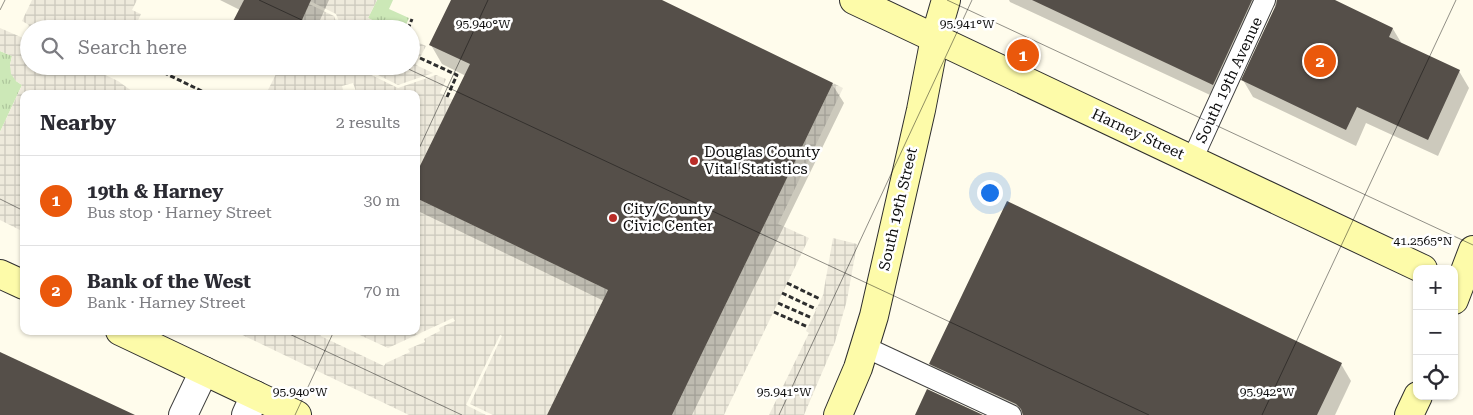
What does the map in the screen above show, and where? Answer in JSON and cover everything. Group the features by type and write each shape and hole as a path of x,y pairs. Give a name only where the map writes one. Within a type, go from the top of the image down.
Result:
{"main road":[{"name":"Harney Street","path":"854,0 1415,265"},
{"name":"South 19th Street","path":"838,415 866,347 878,302 921,110 934,38 946,0"},
{"path":"1460,290 1473,250"},
{"path":"0,274 20,283"},
{"path":"128,335 204,371 250,405 297,415"},
{"path":"1409,415 1416,400"}],"street":[{"path":"183,415 204,371"}],"lane":[{"name":"South 19th Avenue","path":"1192,160 1265,0"},
{"path":"866,347 1012,415"}],"path":[{"path":"420,58 457,76 447,96"},
{"path":"169,75 200,90"},
{"path":"787,283 820,299"},
{"path":"782,293 816,309"},
{"path":"778,302 812,318"},
{"path":"774,312 808,327"}],"green space":[{"path":"377,0 393,0 389,9 409,18 408,20 372,20 368,18"},
{"path":"0,51 12,56 10,65 16,81 22,85 0,132"}],"shaded area":[{"path":"32,0 137,0 132,10 141,14 138,20 22,20"},
{"path":"377,0 368,18 372,20 338,20 336,14 310,1"},
{"path":"309,4 334,16 336,20 302,20"},
{"path":"0,28 20,37 20,75 105,75 130,90 20,90 20,230 0,220 0,132 22,85 11,74 12,56 0,51"},
{"path":"420,43 426,46 420,57"},
{"path":"420,67 433,73 398,85 378,75 420,75"},
{"path":"276,75 371,75 398,88 436,75 446,79 440,93 453,100 420,166 420,90 356,90 353,83 342,86 343,90 268,90"},
{"path":"833,83 843,88 778,224 809,238 724,415 672,415"},
{"path":"420,200 608,290 547,415 493,415 470,404 502,336 500,335 466,405 486,415 409,415 242,335 318,335 384,366 386,363 410,352 408,349 425,342 424,339 440,331 439,328 455,321 453,318 420,333"},
{"path":"833,238 857,244 847,300 835,342 804,415 769,415 809,333 806,331 823,295"},
{"path":"360,335 416,335 388,348"}],"building":[{"path":"244,0 311,0 302,20 234,20"},
{"name":"City/County Civic Center","path":"451,0 662,0 833,83 672,415 547,415 608,290 420,200 420,166 470,64 429,45"},
{"path":"1032,0 1252,0 1213,85"},
{"path":"1277,0 1335,0 1393,28 1389,37 1460,70 1428,140 1357,107 1346,130 1241,80"},
{"path":"1007,201 1342,363 1317,415 1023,415 1021,409 1016,404 929,364"},
{"path":"0,352 135,415 0,415"},
{"path":"927,389 983,415 915,415"}],"place":[{"name":"19th & Harney","path":"1023,55"},
{"name":"Bank of the West","path":"1320,61"},
{"name":"Douglas County Vital Statistics","path":"694,161"},
{"name":"City/County Civic Center","path":"613,218"}]}
